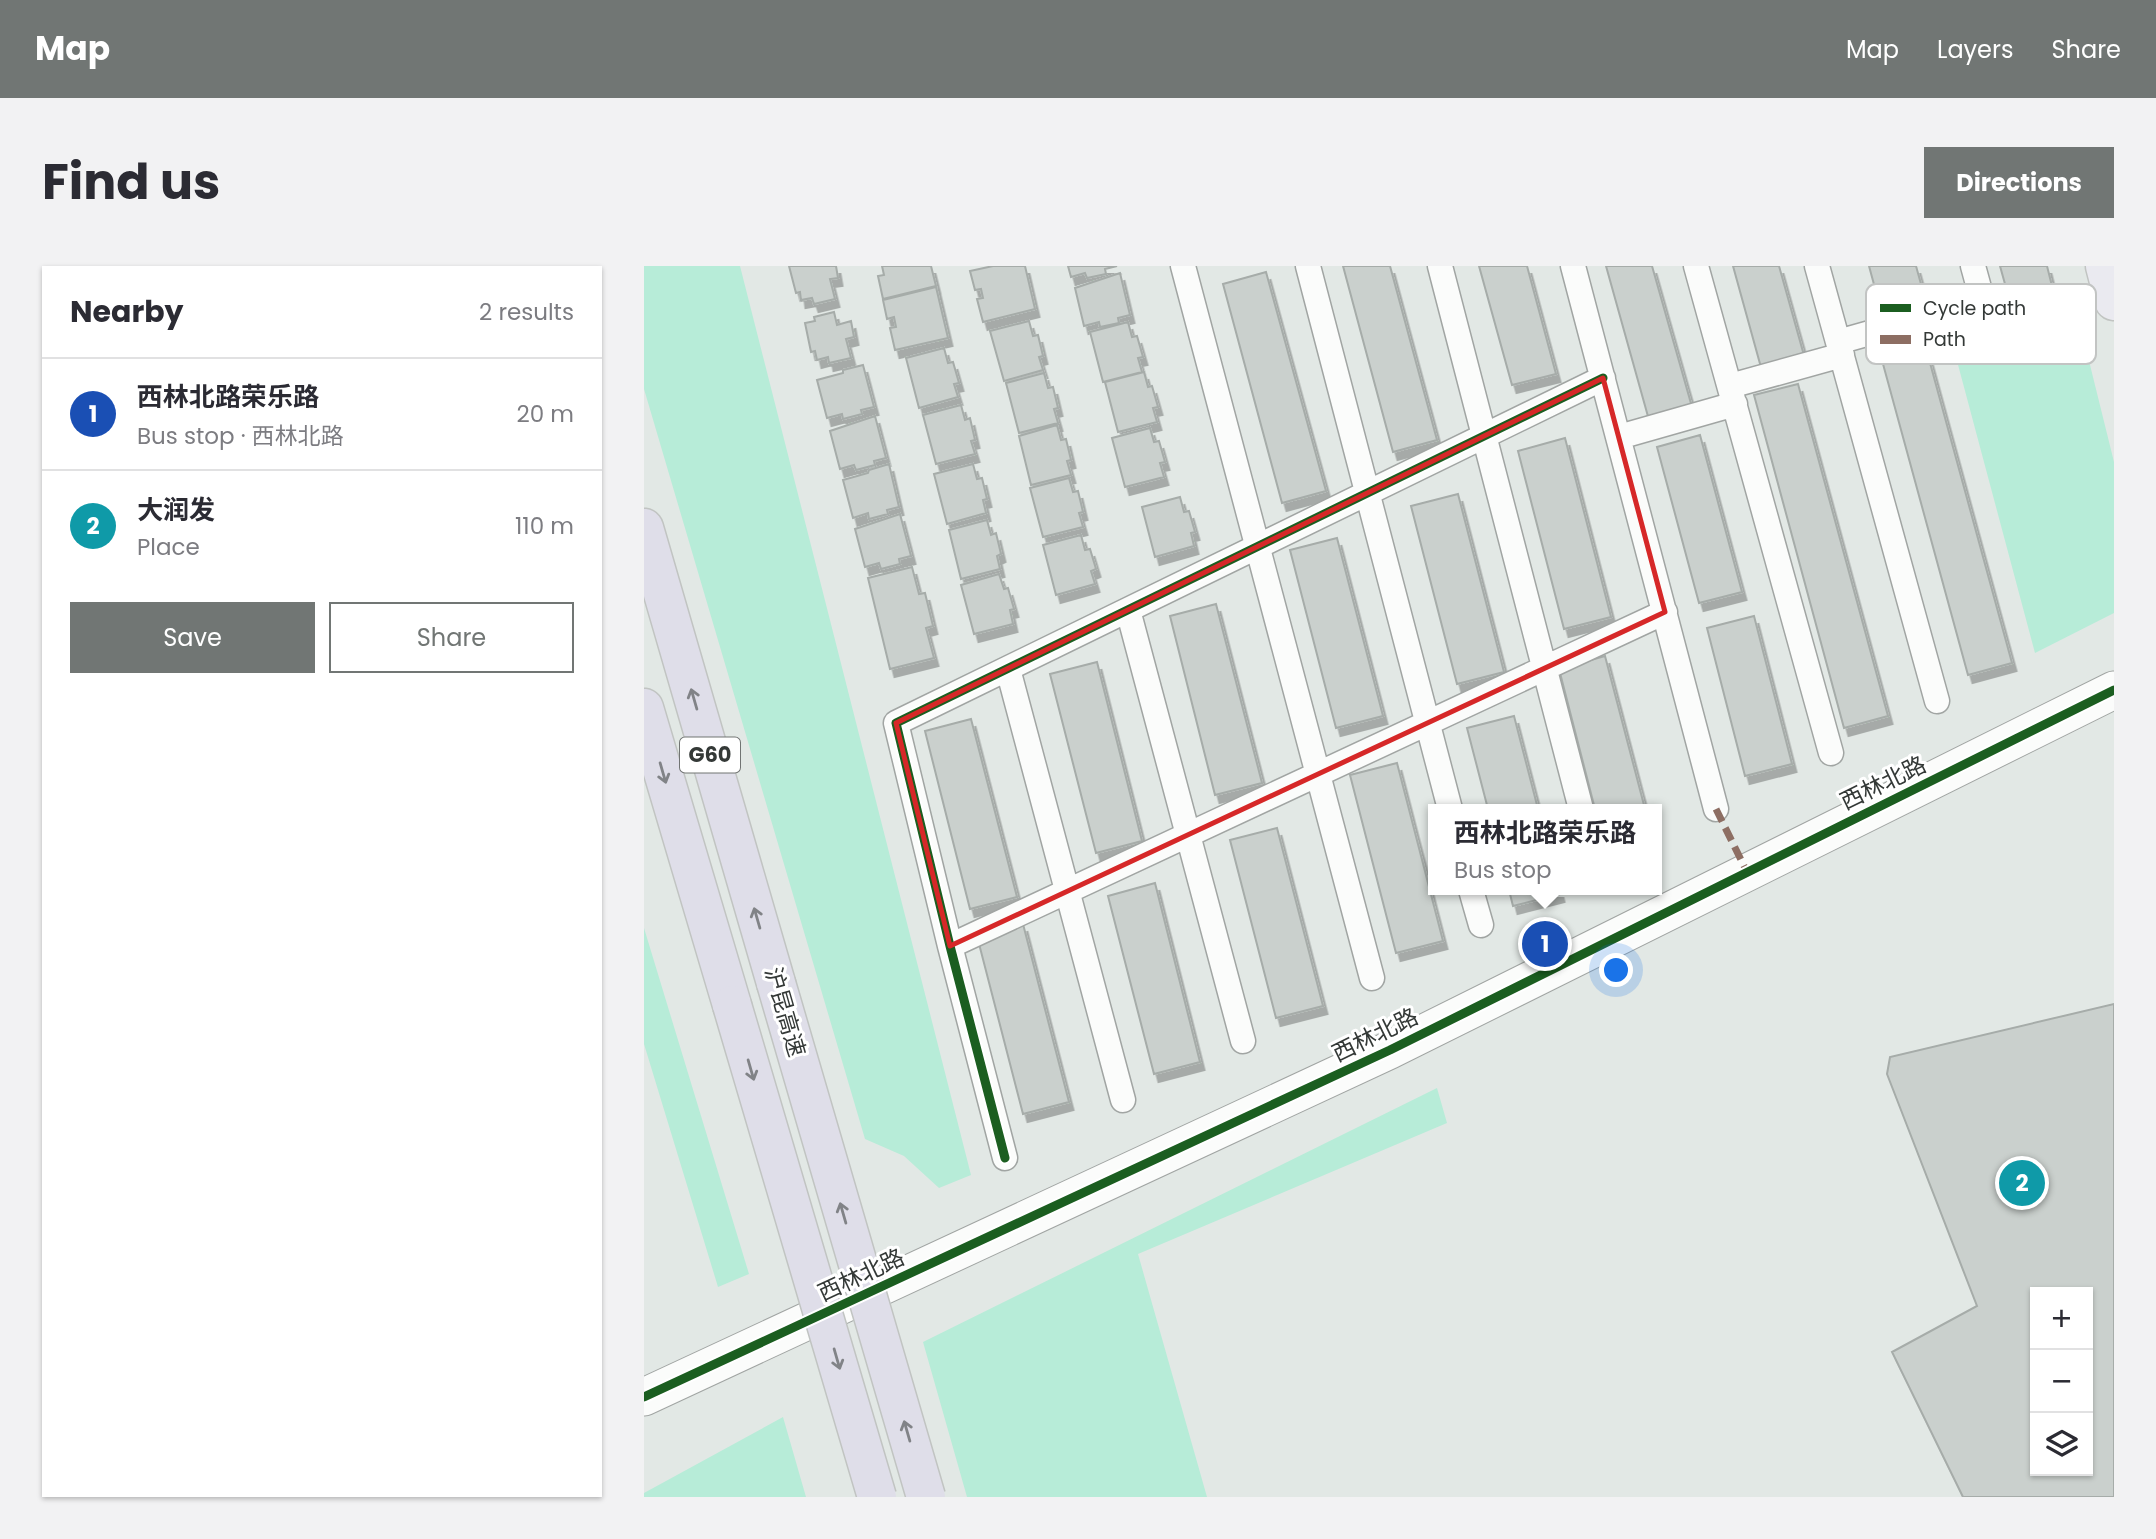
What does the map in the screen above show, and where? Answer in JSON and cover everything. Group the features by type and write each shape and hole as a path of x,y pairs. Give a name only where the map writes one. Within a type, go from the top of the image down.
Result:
{"highway":[{"name":"沪昆高速","path":"644,528 926,1497"},
{"name":"G60","path":"644,708 877,1497"}],"main road":[{"path":"2105,266 2114,301"}],"street":[{"path":"1183,266 1372,978"},
{"path":"1308,266 1449,804"},
{"path":"1440,266 1580,804"},
{"path":"1573,266 1716,809"},
{"path":"1696,266 1831,753"},
{"path":"1817,266 1937,701"},
{"path":"1973,266 1978,284"},
{"path":"1619,437 1732,395 1840,349 1866,342"},
{"path":"1005,1158 896,723 1602,378"},
{"path":"1128,610 1242,1041"},
{"path":"950,946 1665,612"},
{"path":"1008,669 1123,1100"},
{"name":"西林北路","path":"644,1397 1390,1050 2114,690"},
{"path":"1472,895 1480,925"}],"highlighted area":[{"path":"1603,378 1665,612 950,946 896,723"}],"green space":[{"path":"644,266 740,266 971,1175 939,1188 904,1156 865,1139 644,389"},
{"path":"1958,364 2090,364 2114,462 2114,613 2035,653"},
{"path":"644,928 749,1274 718,1287 644,1044"},
{"path":"1437,1088 1447,1123 1138,1254 1207,1497 967,1497 923,1342"},
{"path":"783,1417 806,1497 644,1497 644,1493"}],"building":[{"path":"789,266 836,266 838,278 830,279 835,299 814,304 812,298 801,300 800,292 796,293"},
{"path":"882,266 931,266 936,286 883,299 878,276 884,275"},
{"path":"993,266 1025,266 1035,309 983,322 977,299 983,298 981,289 975,290 970,271"},
{"path":"1068,266 1117,266 1105,269 1106,274 1087,278 1085,273 1071,277"},
{"path":"1343,266 1390,266 1437,440 1393,452"},
{"path":"1479,266 1527,266 1556,374 1512,385"},
{"path":"1606,266 1652,266 1692,407 1649,420"},
{"path":"1733,266 1779,266 1805,359 1762,371"},
{"path":"1869,266 1916,266 1921,284 1874,284"},
{"path":"2000,266 2047,266 2052,284 2005,284"},
{"path":"1266,272 1326,491 1282,503 1223,284"},
{"path":"1120,273 1130,315 1118,318 1119,323 1100,327 1099,322 1084,326 1075,288"},
{"path":"936,287 948,338 895,350 890,328 896,327 894,317 887,319 883,300"},
{"path":"834,312 837,325 851,321 854,337 846,339 851,358 829,363 828,357 817,360 815,351 811,352 805,323 815,321 814,317"},
{"path":"1029,321 1033,336 1038,335 1043,356 1039,357 1043,370 1004,381 990,331"},
{"path":"1128,322 1132,337 1137,336 1143,357 1138,358 1142,372 1103,382 1090,332"},
{"path":"944,348 948,363 953,362 959,383 954,384 958,397 919,408 906,358"},
{"path":"1883,364 1930,364 2012,663 1968,675"},
{"path":"863,365 874,407 861,410 862,414 843,419 842,414 827,418 817,380"},
{"path":"1144,372 1148,387 1152,386 1158,407 1153,408 1157,422 1118,432 1105,382"},
{"path":"1044,373 1048,388 1053,387 1058,423 1019,433 1006,383"},
{"path":"1798,384 1888,716 1844,728 1754,395"},
{"path":"961,405 965,420 970,418 975,440 971,441 975,454 936,464 923,415"},
{"path":"875,416 886,458 874,461 875,465 856,470 854,465 840,469 830,431"},
{"path":"1057,425 1061,440 1066,439 1071,475 1031,485 1019,436"},
{"path":"1150,428 1154,442 1159,441 1165,462 1160,463 1164,477 1125,487 1112,438"},
{"path":"1700,435 1742,592 1699,603 1657,447"},
{"path":"1565,438 1611,617 1564,629 1518,451"},
{"path":"889,464 899,507 887,510 888,514 869,519 868,513 853,518 843,480"},
{"path":"973,464 977,479 982,478 987,499 983,500 986,513 947,524 934,474"},
{"path":"1069,478 1073,492 1078,491 1083,527 1043,537 1030,488"},
{"path":"1458,494 1504,672 1457,684 1411,506"},
{"path":"1180,497 1184,512 1189,511 1195,532 1191,533 1194,546 1155,557 1142,507"},
{"path":"900,514 911,556 899,559 900,564 881,569 879,563 865,567 855,529"},
{"path":"987,520 991,535 996,533 1001,554 997,556 1000,569 961,579 949,530"},
{"path":"1081,535 1085,550 1090,549 1096,569 1091,571 1095,584 1056,595 1043,545"},
{"path":"1337,538 1383,716 1336,728 1290,550"},
{"path":"912,567 919,594 925,593 933,626 926,628 934,658 890,669 868,578"},
{"path":"999,574 1004,589 1008,588 1014,609 1010,610 1013,624 974,634 961,585"},
{"path":"1216,604 1262,783 1215,795 1170,616"},
{"path":"1754,616 1792,764 1745,776 1707,628"},
{"path":"1605,656 1644,804 1594,804 1559,669"},
{"path":"1097,662 1142,841 1096,853 1050,674"},
{"path":"1514,716 1537,804 1487,804 1467,728"},
{"path":"971,719 1017,897 970,909 925,731"},
{"path":"1397,763 1428,883 1428,895 1431,895 1443,941 1396,953 1350,775"},
{"path":"1277,828 1323,1006 1276,1018 1230,840"},
{"path":"1155,883 1200,1062 1154,1074 1108,896"},
{"path":"1510,895 1556,895 1513,906"},
{"path":"1023,924 1069,1102 1023,1114 977,936"},
{"path":"2114,1004 2114,1497 1963,1497 1892,1352 1977,1306 1887,1074 1890,1057"}],"marked path":[{"path":"1716,809 1747,872"}],"cycle path":[{"path":"1005,1158 896,723 1603,378"},
{"path":"644,1397 1390,1050 2114,690"}],"place":[{"name":"西林北路荣乐路","path":"1545,944"},
{"name":"大润发","path":"2022,1183"}]}
